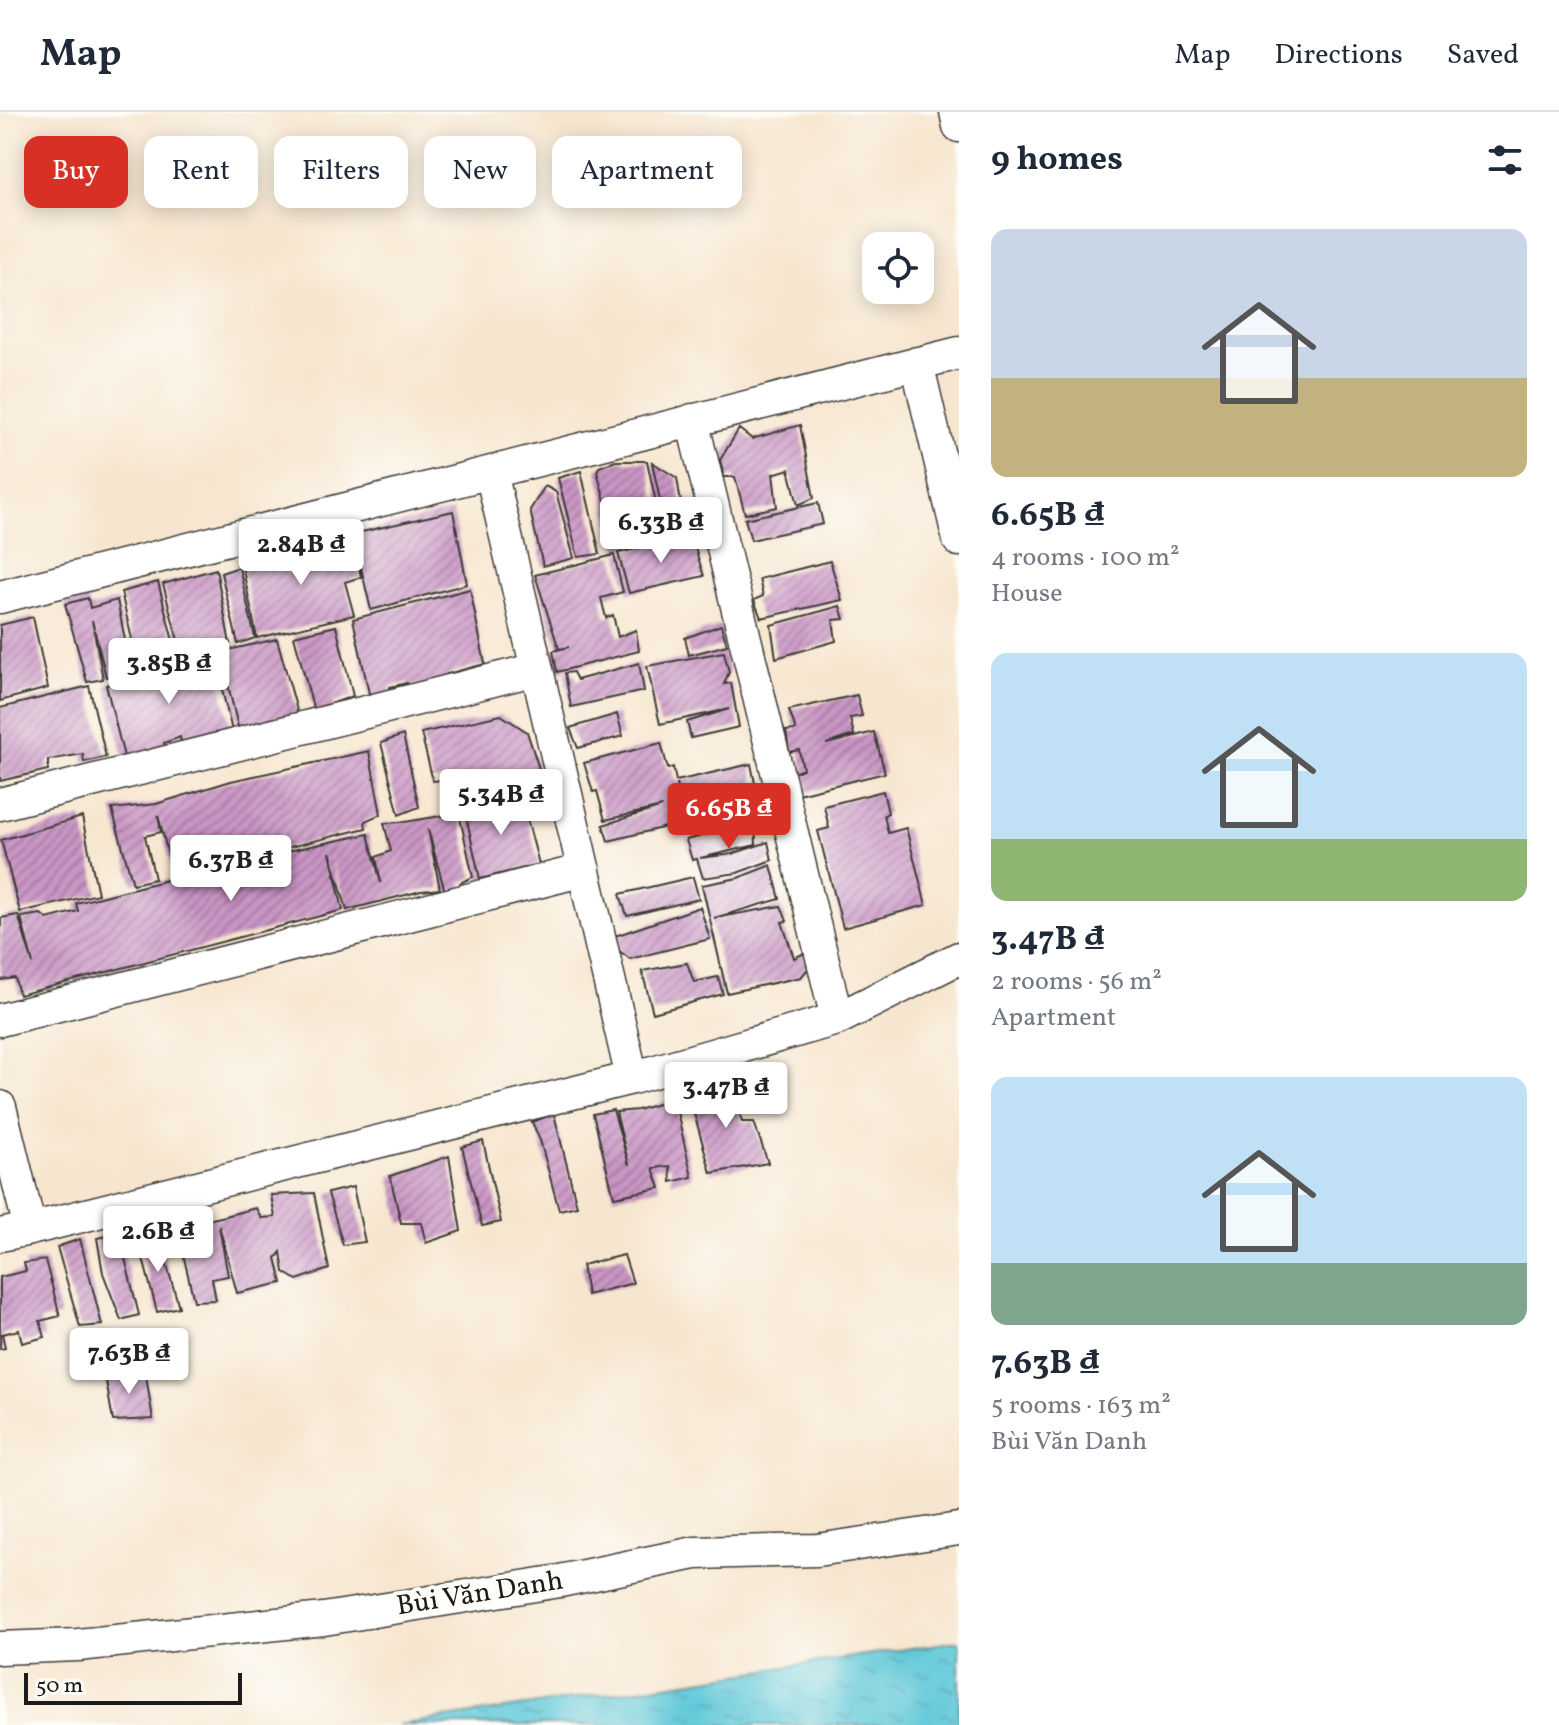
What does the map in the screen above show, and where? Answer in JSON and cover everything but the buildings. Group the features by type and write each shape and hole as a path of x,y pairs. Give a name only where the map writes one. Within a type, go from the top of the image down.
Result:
{"street":[{"path":"956,112 959,126"},
{"path":"0,597 959,353"},
{"path":"917,363 959,540"},
{"path":"692,420 837,1019"},
{"path":"491,472 632,1078"},
{"path":"0,804 537,669"},
{"path":"0,1020 584,870"},
{"path":"0,1107 15,1232 632,1078 837,1019 959,958"},
{"name":"Bùi Văn Danh","path":"0,1648 78,1645 324,1619 560,1581 695,1553 817,1550 959,1529"}],"water":[{"path":"959,1641 959,1725 398,1725"}]}
